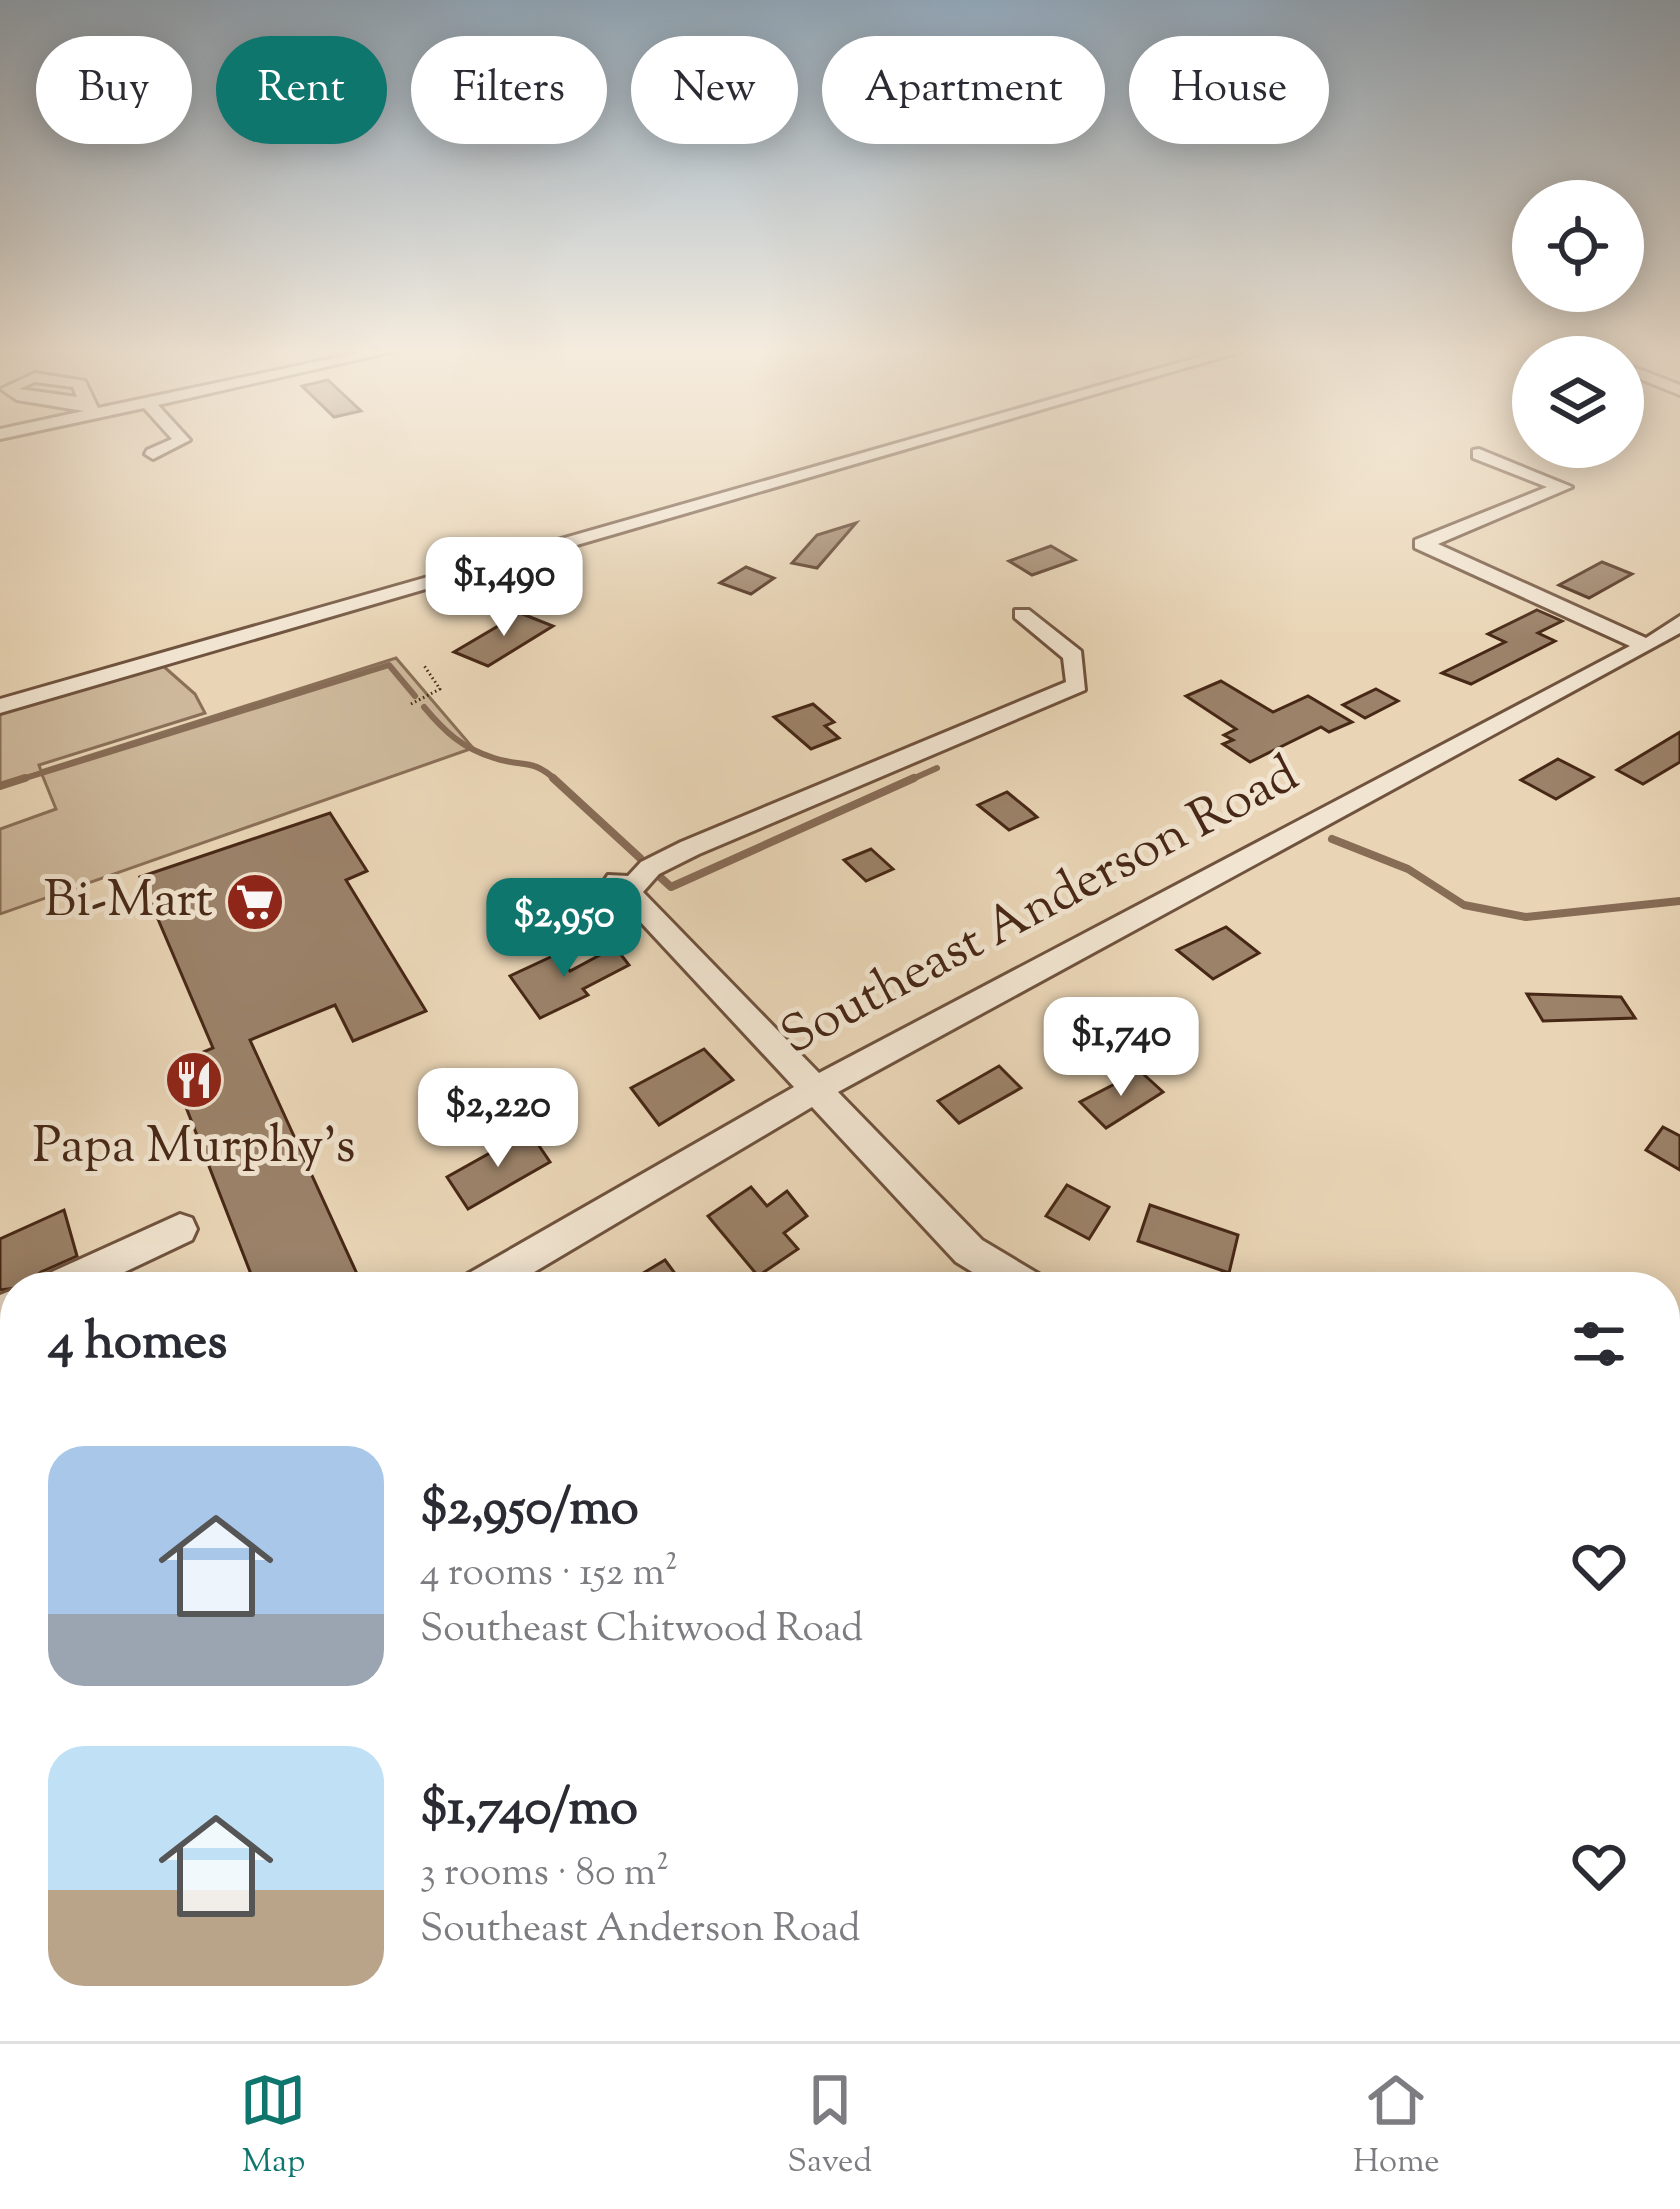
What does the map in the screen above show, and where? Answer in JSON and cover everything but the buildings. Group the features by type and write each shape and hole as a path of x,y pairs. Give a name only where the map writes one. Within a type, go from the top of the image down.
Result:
{"street":[{"path":"153,454 169,446"},
{"path":"0,706 904,446"},
{"path":"1480,454 1563,487 1422,544 1663,635"},
{"path":"1004,1272 969,1251 623,886 690,848 1077,686 1073,656 1022,614"},
{"name":"Southeast Anderson Road","path":"503,1272 815,1089 1663,635"},
{"path":"88,1272 180,1229"}],"path":[{"path":"411,704 440,688 423,664"}],"shaded area":[{"path":"396,658 473,748 0,914 0,829 56,809 41,772 0,784 0,713 162,665 195,694 205,713 39,765 41,771"}],"waterway":[{"path":"16,781 389,665 415,696"},
{"path":"424,707 463,744 504,761 534,766 557,781"},
{"path":"908,781 937,768"},
{"path":"0,786 25,778"},
{"path":"553,778 640,858"},
{"path":"660,877 671,887 914,778"},
{"path":"1332,839 1408,869 1464,905 1526,917 1680,901"}],"place":[{"name":"Bi-Mart","path":"255,902"},
{"name":"Papa Murphy's","path":"194,1080"}]}
